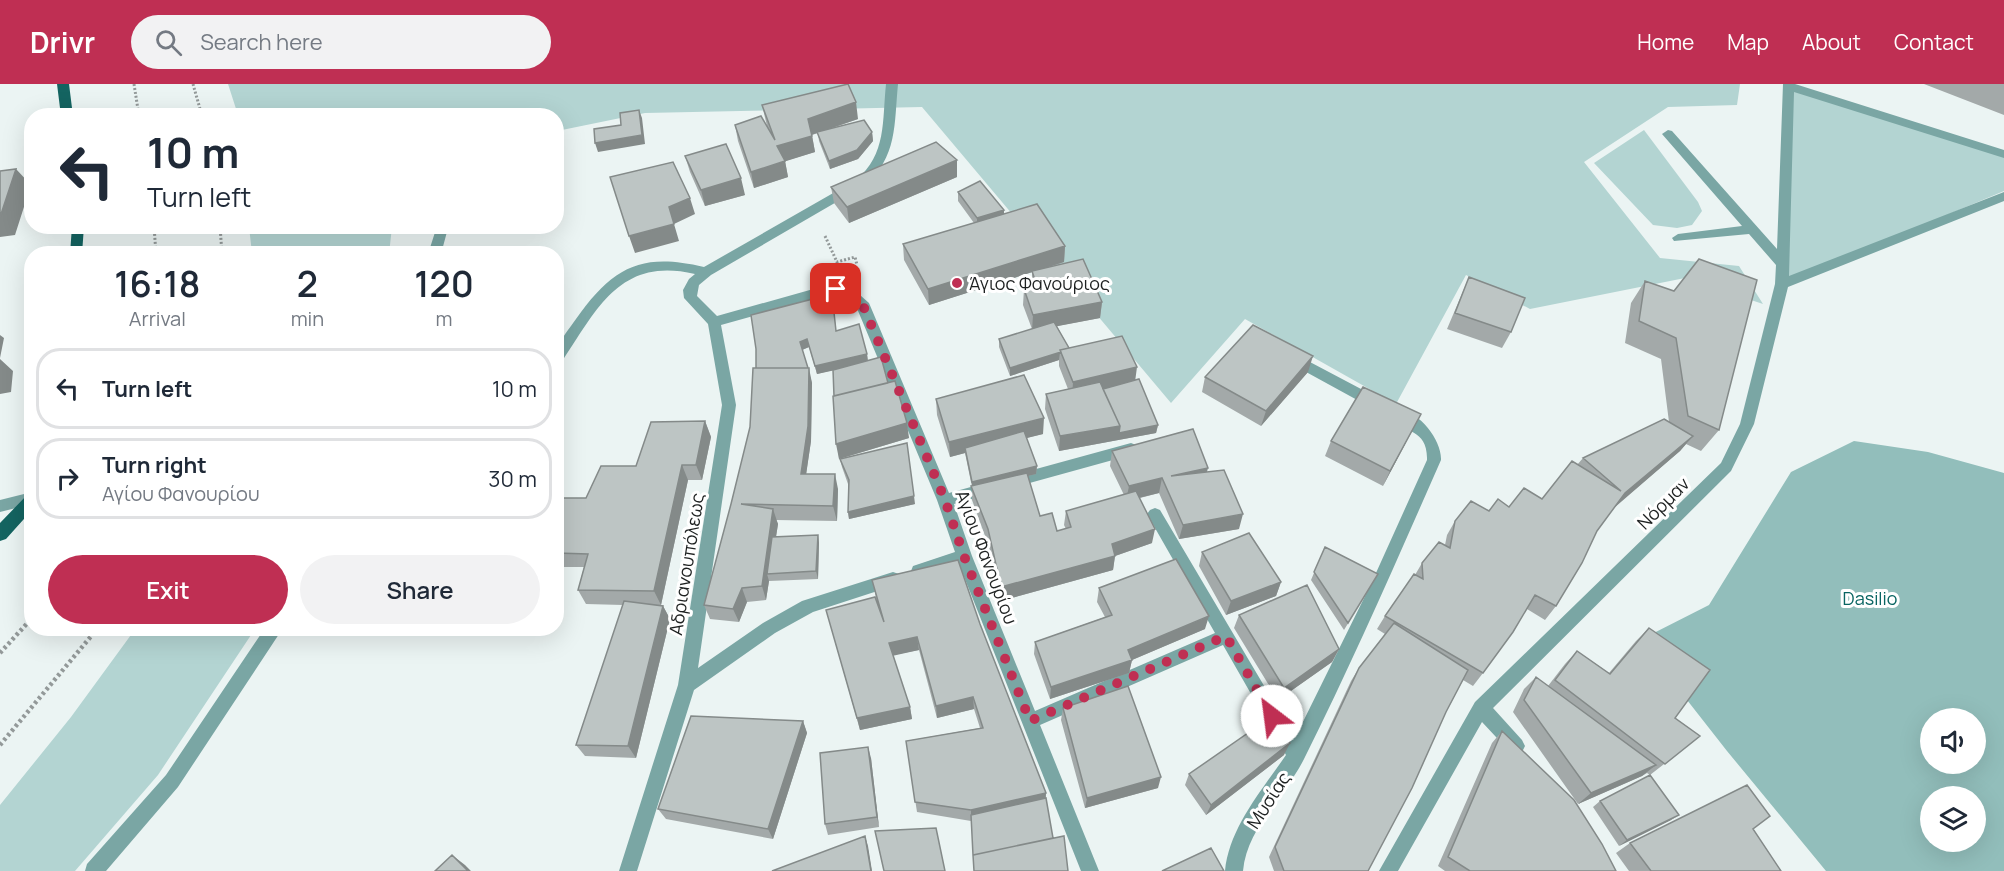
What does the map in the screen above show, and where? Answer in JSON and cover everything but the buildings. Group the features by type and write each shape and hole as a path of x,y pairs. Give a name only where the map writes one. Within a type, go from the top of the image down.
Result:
{"main road":[{"path":"63,84 66,108"},
{"path":"0,534 24,508"}],"street":[{"path":"847,291 824,291 714,322 691,298 690,290 694,282 706,272 868,177 880,164 885,149 892,84"},
{"path":"1789,85 2004,154"},
{"name":"Νόρμαν","path":"1388,871 1481,708 1726,467 1747,424 1782,284 1789,85"},
{"path":"1668,134 1782,263"},
{"path":"1782,284 2004,196"},
{"path":"1678,238 1751,229"},
{"path":"564,348 604,291 618,279 647,266 663,264 678,264 706,272"},
{"name":"Αγίου Φανουρίου","path":"847,291 862,303 945,500 964,556 1090,871"},
{"name":"Αδριανουπόλεως","path":"628,871 687,685 729,405 714,322"},
{"path":"1280,351 1416,426 1426,433 1435,451 1434,460 1378,585 1296,756"},
{"path":"945,500 1142,446"},
{"path":"0,506 24,501"},
{"name":"Μυσίας","path":"1155,514 1296,756 1239,844 1233,864 1234,871"},
{"path":"687,685 769,627 808,606 964,556"},
{"path":"94,871 172,781 270,636"},
{"path":"1030,721 1226,636"},
{"path":"1481,708 1530,760"}],"path":[{"path":"134,84 138,108"},
{"path":"193,84 200,108"},
{"path":"809,213 830,243 837,262 855,257 857,266 839,274 847,291"},
{"path":"0,653 24,627"},
{"path":"0,745 91,636"}],"shaded area":[{"path":"228,84 1740,84 1737,105 1668,107 1584,162 1660,258 1739,266 1763,304 1685,278 1530,309 1466,275 1396,404 1245,319 1171,403 922,107 645,113 564,130 564,108 236,108"},
{"path":"1789,87 2004,154 2004,191 1782,284"},
{"path":"1644,130 1698,202 1702,211 1692,225 1677,228 1653,225 1594,163"},
{"path":"250,234 391,234 390,246 251,246"},
{"path":"130,636 250,636 158,775 75,871 0,871 0,805 71,717"}],"green space":[{"name":"Dasilio","path":"1854,441 1928,452 2004,473 2004,871 1826,871 1727,751 1640,640 1709,605 1791,472"}],"place":[{"name":"Άγιος Φανούριος","path":"957,283"}],"route":[{"path":"836,289 847,291 862,303 945,500 964,556 1030,721 1226,636 1272,716"}]}
